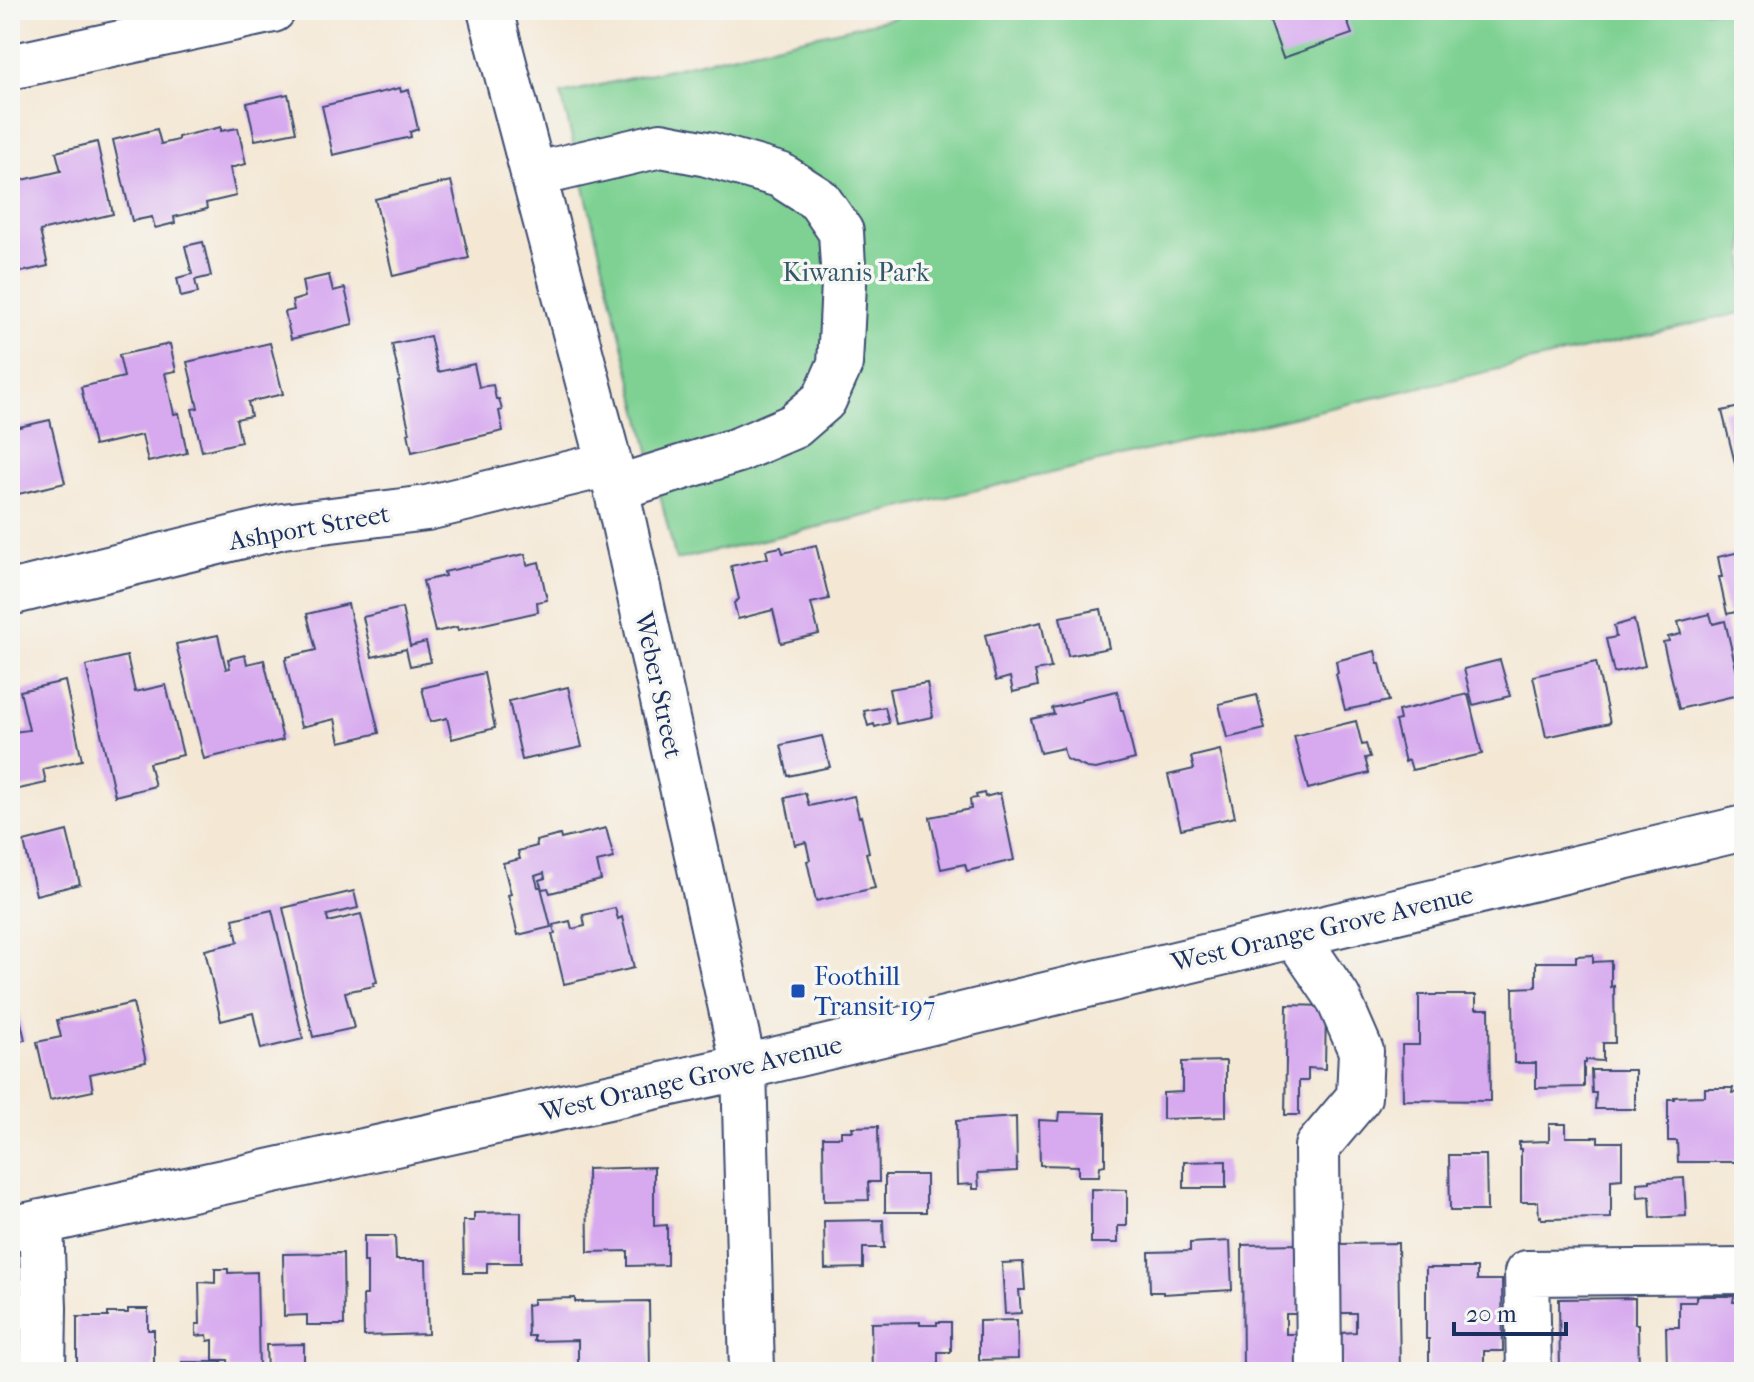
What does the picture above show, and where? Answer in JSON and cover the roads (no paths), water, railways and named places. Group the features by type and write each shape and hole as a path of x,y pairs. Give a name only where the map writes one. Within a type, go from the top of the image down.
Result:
{"street":[{"path":"10,67 273,10"},
{"name":"Weber Street","path":"490,10 612,476 744,1067 752,1372"},
{"name":"Ashport Street","path":"10,593 283,526 427,508 612,476 752,444 794,426 824,400 840,364 844,283 841,232 819,200 780,175 707,154 661,145 533,175"},
{"name":"West Orange Grove Avenue","path":"25,1225 744,1067 1744,828"},
{"path":"1295,935 1338,998 1361,1051 1359,1097 1317,1147 1319,1372"},
{"path":"25,1225 44,1308 43,1372"},
{"path":"1529,1372 1527,1273 1744,1271"}],"place":[{"name":"Foothill Transit 197","path":"798,991"}],"park label":[{"name":"Kiwanis Park","path":"856,272"}]}
